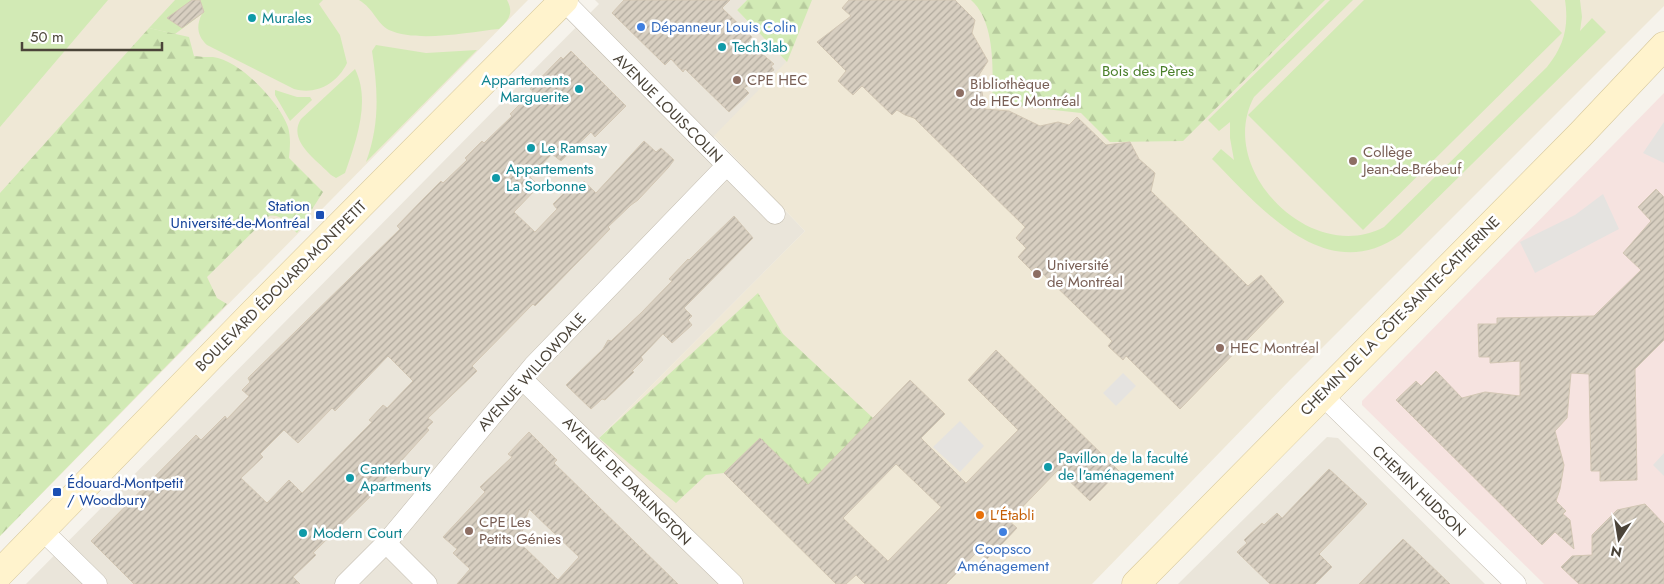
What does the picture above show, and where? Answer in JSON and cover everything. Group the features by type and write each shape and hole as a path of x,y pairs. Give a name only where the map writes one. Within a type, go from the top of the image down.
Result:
{"street":[{"name":"AVENUE LOUIS-COLIN","path":"563,0 775,214"},
{"name":"BOULEVARD ÉDOUARD-MONTPETIT","path":"0,573 261,305 563,0"},
{"name":"CHEMIN DE LA CÔTE-SAINTE-CATHERINE","path":"1136,584 1323,396 1664,46"},
{"name":"AVENUE WILLOWDALE","path":"345,584 386,543 522,379 726,166"},
{"name":"AVENUE DE DARLINGTON","path":"522,379 733,584"},
{"name":"CHEMIN HUDSON","path":"1323,396 1516,584"},
{"path":"42,530 97,584"},
{"path":"386,543 427,584"}],"shaded area":[{"path":"0,0 528,0 0,536"},
{"path":"595,0 747,0 737,10 787,62 714,137 805,231 599,438 741,584 26,584 599,4"},
{"name":"Université de Montréal","path":"747,0 1664,0 1664,6 1290,380 1092,584 741,584 599,438 805,231 714,136 786,62 737,10"},
{"path":"1664,93 1664,584 1544,584 1362,405 1362,401"},
{"path":"1664,122 1664,163 1643,153"},
{"path":"1603,194 1619,229 1535,273 1520,242 1575,215"},
{"path":"1123,373 1136,386 1116,406 1103,393"},
{"path":"960,421 984,446 960,472 933,447"},
{"path":"1327,437 1338,438 1485,584 1178,584"},
{"path":"1664,453 1664,476 1653,465"}],"green space":[{"path":"0,0 108,0 0,127"},
{"path":"175,0 323,0 319,4 340,35 347,63 338,77 325,86 310,90 294,89 207,45 201,38 198,30 202,14 175,34 149,28"},
{"path":"359,0 507,0 510,13 508,19 499,29 443,36 414,36 389,30"},
{"path":"747,0 812,0 787,62 737,10"},
{"name":"Bois des Pères","path":"971,0 1325,0 1183,141 1110,142 1081,113 992,103 993,77 989,34 985,21"},
{"path":"1330,0 1353,0 1254,97 1245,125 1248,154 1259,180 1277,204 1301,222 1328,233 1356,236 1384,227 1547,67 1558,51 1564,36 1566,28 1565,0 1580,0 1582,17 1580,31 1592,18 1606,32 1400,235 1373,249 1346,252 1321,247 1296,235 1251,199 1212,159 1221,149 1234,160 1230,138 1230,122 1219,131 1208,120"},
{"path":"1364,0 1530,0 1562,33 1363,230 1248,115"},
{"path":"149,28 189,37 194,56 213,57 224,60 258,84 284,117 290,139 289,158 323,192 297,233 281,218 269,216 207,277 217,298 227,304 0,536 0,193"},
{"path":"376,45 426,53 477,50 366,162 371,148 376,120 376,79 372,51"},
{"path":"355,69 360,81 362,94 360,121 345,173 336,178 306,150 298,135 298,127 301,119"},
{"path":"275,90 297,97 310,97 312,100 290,121 275,95"},
{"path":"758,293 783,334 873,418 808,485 760,438 724,473 706,475 676,503 599,438"}],"building":[{"path":"192,0 200,0 204,12 182,28 167,18"},
{"path":"624,0 730,0 722,8 752,37 748,42 774,64 771,66 774,70 744,88 749,93 729,112 685,69 683,72 671,59 665,65 612,13"},
{"path":"849,0 955,0 975,20 972,33 988,61 979,75 985,109 1009,111 1040,126 1058,122 1069,125 1077,117 1106,145 1130,142 1139,159 1155,173 1151,191 1248,286 1261,275 1284,302 1180,409 1126,356 1123,360 1108,346 1112,341 1036,267 1032,271 1018,257 1026,248 1016,238 1025,227 914,118 897,110 892,115 862,86 853,95 838,81 846,71 817,42 851,16 842,8"},
{"path":"571,51 626,106 595,137 591,132 561,161 552,154 530,177 539,186 514,212 535,232 557,209 553,204 570,187 574,191 584,181 596,193 644,141 656,152 661,148 674,160 668,168 638,200 608,227 610,229 535,306 533,304 472,366 477,371 428,418 433,422 427,428 429,430 382,482 384,483 313,553 316,555 293,577 300,584 134,584 91,541 196,435 201,440 225,416 227,419 249,396 242,390 250,382 248,378 400,229 397,226 441,181 443,183 467,160 465,158 482,141 484,143 512,116 510,114 533,91 530,89 561,57 563,59","holes":["388,356 413,381 387,408 383,405 369,420 372,422 302,493 289,480 267,503 241,478 263,457 260,454 284,430 298,443 332,408 335,411"]},
{"path":"1656,189 1664,197 1664,340 1635,369 1637,480 1600,481 1600,471 1591,471 1589,374 1571,373 1567,418 1555,431 1564,465 1556,501 1566,511 1563,514 1570,520 1574,549 1555,532 1542,545 1396,400 1416,381 1421,386 1436,371 1462,398 1485,392 1520,396 1520,361 1490,363 1490,357 1479,357 1478,324 1497,324 1497,318 1594,316 1641,270 1623,253 1651,221 1638,207"},
{"path":"734,216 753,238 684,308 692,316 688,320 692,325 672,343 663,334 641,357 643,360 632,371 634,372 605,400 602,399 591,409 566,385 603,349 608,340 611,341 641,313 672,281 669,279 688,259"},
{"name":"Pavillon de la faculté de l'aménagement","path":"996,350 1119,471 1090,501 1058,470 1009,521 1017,528 1001,545 987,559 978,551 946,584 865,584 856,575 846,584 836,584 724,473 760,438 808,485 910,380 945,414 921,438 966,483 1018,430 968,380","holes":["896,464 941,507 888,561 843,518"]},
{"path":"529,432 557,460 554,463 678,584 457,584 470,569 453,553 457,549 443,537 485,492 480,487 512,457 508,454","holes":["529,509 579,557 558,580 523,546 525,544 520,539"]},
{"path":"1329,469 1367,504 1319,554 1332,567 1315,584 1270,584 1237,552 1247,543 1244,540 1262,523 1264,525 1277,513 1282,518"},
{"path":"1645,504 1664,524 1664,584 1579,584 1561,567 1572,556 1592,555 1592,535 1617,510"},
{"path":"1403,539 1422,557 1450,584 1359,584"}],"place":[{"name":"Murales","path":"252,18"},
{"name":"Dépanneur Louis Colin","path":"641,27"},
{"name":"Tech3lab","path":"722,47"},
{"name":"CPE HEC","path":"737,80"},
{"name":"Appartements Marguerite","path":"579,89"},
{"name":"Bibliothèque de HEC Montréal","path":"960,93"},
{"name":"Le Ramsay","path":"531,148"},
{"name":"Collège Jean-de-Brébeuf","path":"1353,161"},
{"name":"Appartements La Sorbonne","path":"496,178"},
{"name":"Station Université-de-Montréal","path":"320,215"},
{"name":"Université de Montréal","path":"1037,274"},
{"name":"HEC Montréal","path":"1220,348"},
{"name":"Pavillon de la faculté de l'aménagement","path":"1048,467"},
{"name":"Canterbury Apartments","path":"350,478"},
{"name":"Édouard-Montpetit / Woodbury","path":"57,492"},
{"name":"L'Établi","path":"980,515"},
{"name":"CPE Les Petits Génies","path":"469,531"},
{"name":"Coopsco Aménagement","path":"1003,532"},
{"name":"Modern Court","path":"303,533"}]}
